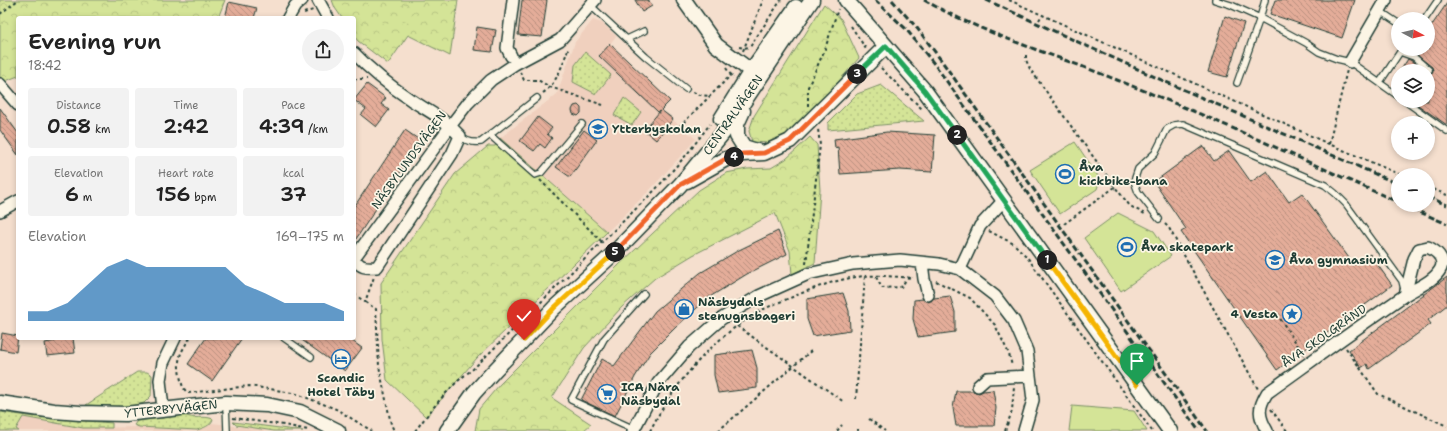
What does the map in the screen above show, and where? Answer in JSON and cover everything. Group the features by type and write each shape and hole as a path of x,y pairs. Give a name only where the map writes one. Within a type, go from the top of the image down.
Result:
{"street":[{"path":"289,16 295,6 302,0"},
{"path":"318,0 327,16"},
{"path":"513,0 506,48 513,60"},
{"path":"684,0 716,45 754,75 737,124 737,136 744,147 764,153"},
{"name":"CENTRALVÄGEN","path":"448,431 474,393 493,372 554,308 613,254 680,185 723,133 754,75 801,0"},
{"name":"CENTRALVÄGEN","path":"437,431 467,389 486,367 675,181 812,0"},
{"path":"1350,62 1386,0"},
{"name":"NÄSBYLUNDSVÄGEN","path":"356,255 450,125 468,103 513,60 560,40 592,2"},
{"path":"843,3 886,46 925,91 1170,431"},
{"path":"680,185 726,159 742,154 764,153 790,141 886,46"},
{"path":"356,55 371,71 411,100 450,125 460,136 452,154 377,267"},
{"path":"0,84 16,103"},
{"path":"960,269 980,226 1004,200"},
{"path":"0,211 16,201"},
{"path":"633,430 658,383 689,347 721,319 760,296 808,274 853,264 900,260 939,264 960,269 996,296 1014,321 1027,351 1033,400 1024,431"},
{"name":"NÄSBYLUNDSVÄGEN","path":"356,261 365,268 377,267"},
{"path":"922,263 928,295"},
{"name":"ÅVA SKOLGRÄND","path":"1263,400 1267,393 1405,295"},
{"path":"163,409 160,380 163,363 174,340"},
{"path":"978,386 987,378 1030,376"},
{"path":"1263,400 1260,410 1261,420 1267,431"},
{"name":"YTTERBYVÄGEN","path":"0,403 80,414 125,414 163,409 226,410 268,405 300,412 338,431"}],"lane":[{"path":"1215,0 1231,5 1260,18 1319,52 1350,62 1391,91"},
{"path":"1236,83 1260,18 1265,0"},
{"path":"1429,12 1438,0"},
{"path":"592,2 646,57 686,89"},
{"path":"1380,11 1391,18"},
{"path":"627,39 644,31"},
{"path":"1392,64 1400,52 1414,57 1422,64"},
{"path":"1380,82 1391,66"},
{"path":"460,136 464,140 474,143 481,142 537,98"},
{"path":"1415,108 1447,131"},
{"path":"490,135 535,175 541,173 582,124"},
{"path":"1159,219 1138,192 1134,181 1138,169 1155,153 1167,129 1174,125 1183,124 1325,185 1336,193 1346,204 1402,281 1405,295"},
{"path":"633,430 571,400 604,339 644,294"},
{"path":"287,340 311,357"},
{"path":"226,410 227,431"}],"path":[{"path":"0,14 18,0"},
{"path":"763,0 744,48 750,47 780,0"},
{"path":"1010,0 1391,171"},
{"path":"808,106 808,87 825,50 843,3"},
{"path":"1039,20 1042,15"},
{"path":"537,98 556,80 571,40"},
{"path":"1026,55 1026,60 1030,70 1130,206 1141,213 1159,219 1169,228 1263,400 1287,431"},
{"path":"513,60 524,80 538,80 550,87 603,105"},
{"path":"1329,144 1350,62"},
{"path":"679,127 732,76 732,83"},
{"path":"686,89 700,95 711,96"},
{"path":"415,431 432,409 465,374 473,369 656,189 688,153 711,123"},
{"path":"808,274 806,262 820,145 817,126"},
{"path":"535,175 602,242"},
{"path":"1064,224 1115,187"},
{"path":"1435,190 1447,195"},
{"path":"980,226 1014,244 1027,257 1152,431"},
{"path":"365,302 377,267"},
{"path":"856,399 865,276"},
{"path":"650,431 661,409 686,374 730,330 764,309 811,289 865,276 924,279 935,281 970,298 995,325 1009,354 1014,377 1012,411 1005,431"},
{"path":"876,276 882,288 901,287 908,278"},
{"path":"356,295 376,309 379,366 391,424 394,431"},
{"path":"1277,314 1309,363"},
{"path":"737,326 844,402"},
{"path":"188,393 183,388 178,363 183,349 189,340"},
{"path":"1341,341 1378,394 1447,426"},
{"path":"718,431 811,351"},
{"path":"226,410 311,431"},
{"path":"869,419 885,431"},
{"path":"837,431 842,425"}],"shaded area":[{"name":"Ytterbyskolan","path":"593,20 602,23 616,36 610,44 670,101 661,110 696,139 649,191 607,232 500,138 557,94 575,42"},
{"path":"22,417 83,428 139,427 197,430 205,428 212,423 274,431 19,431 16,429"}],"green space":[{"path":"0,0 225,0 219,16 16,16 16,77 8,80 0,89"},
{"path":"332,0 458,0 450,56 408,35 388,64 356,38 356,16 341,16"},
{"path":"824,4 841,19 859,58 819,104 785,135 770,143 752,142 749,131 754,116"},
{"path":"585,52 611,75 596,94 573,82 575,65"},
{"path":"881,85 924,121 828,130 828,123 857,94"},
{"path":"624,98 641,112 632,125 614,115"},
{"path":"810,137 817,145 820,190 815,263 792,274 790,251 775,213 693,255 655,278 622,307 584,348 552,398 591,424 583,431 475,431 479,409 500,384 621,263 699,190 726,173 747,169 771,168 786,159"},
{"path":"500,138 607,232 477,358 426,417 387,380 382,339 381,283 455,174 488,146 495,146"},
{"name":"Åva kickbike-bana","path":"1075,142 1100,179 1097,189 1060,214 1030,170"},
{"name":"Åva skatepark","path":"1118,213 1154,231 1171,256 1121,291 1084,238"},
{"path":"137,372 147,372 152,375 151,396 144,403 127,407 86,405"},
{"path":"1072,406 1134,411 1147,431 1069,431"},
{"path":"0,412 28,416 112,423 112,428 83,428 23,417 16,429 19,431 0,431"},
{"path":"185,415 213,419 209,425 197,430 139,427 134,425 137,421"},
{"path":"233,422 303,431 274,431 236,425"}],"building":[{"path":"522,0 547,0 542,37 518,35"},
{"path":"635,0 648,0 652,6 642,12"},
{"path":"1275,0 1355,0 1342,38 1270,14"},
{"path":"229,2 257,8 255,16 226,16"},
{"path":"1447,3 1447,125 1422,108 1435,108 1435,64 1428,64 1418,56 1435,56 1435,21"},
{"path":"1225,16 1244,23 1227,77 1208,72"},
{"path":"477,27 496,30 492,52 474,50"},
{"path":"610,44 670,101 661,110 673,119 656,140 644,130 660,111 658,112 599,56"},
{"path":"1408,59 1416,64 1405,64"},
{"path":"367,84 386,98 381,104 389,110 376,127 361,115 366,109 356,102 356,98"},
{"path":"578,105 581,108 581,113 578,116 573,114 572,110 574,106"},
{"path":"0,108 16,130 16,152 0,130"},
{"path":"538,117 552,128 547,134 552,138 545,148 540,144 534,151 520,141"},
{"path":"405,130 421,141 356,239 356,204"},
{"path":"584,130 597,140 570,177 556,167"},
{"path":"887,132 935,135 932,172 900,170 840,174 838,147 835,148 834,139"},
{"name":"Åva gymnasium","path":"1203,146 1214,161 1229,151 1251,182 1267,171 1289,202 1302,193 1354,265 1370,254 1392,285 1277,370 1181,232 1186,229 1154,182"},
{"path":"778,231 787,254 747,274 708,298 676,327 650,353 635,377 615,416 581,400 602,359 614,366 655,311 700,273 739,250"},
{"path":"1447,277 1447,305 1428,320 1431,324 1369,369 1367,364 1361,368 1349,350"},
{"path":"843,293 849,311 850,330 813,336 807,319 807,299"},
{"path":"950,296 955,312 955,332 918,337 913,319 914,300 923,299 929,302 934,298"},
{"path":"2,333 16,336 16,340 18,340 16,352 0,349"},
{"path":"73,340 75,353 47,356 45,343"},
{"path":"205,340 241,340 212,381 188,364"},
{"name":"Scandic Hotel Täby","path":"302,340 351,340 362,348 345,371"},
{"path":"752,350 757,368 757,388 718,393 714,375 714,355"},
{"path":"993,390 996,408 994,426 956,426 953,408 956,391 973,391 979,393"}],"railway":[{"path":"875,0 906,29 935,65 1199,431"},
{"path":"892,0 917,28 941,60 1207,431"},
{"path":"924,0 971,24 1188,109 1391,199"},
{"path":"986,0 1166,82 1391,181"},
{"path":"1435,200 1447,205"},
{"path":"1420,212 1447,224"}],"place":[{"name":"Ytterbyskolan","path":"598,129"},
{"name":"Åva kickbike-bana","path":"1065,174"},
{"name":"Åva skatepark","path":"1127,247"},
{"name":"Åva gymnasium","path":"1275,260"},
{"name":"Näsbydals stenugnsbageri","path":"684,309"},
{"name":"4 Vesta","path":"1292,314"},
{"name":"Scandic Hotel Täby","path":"341,359"},
{"name":"ICA Nära Näsbydal","path":"607,394"}],"route":[{"path":"524,340 554,308 613,254 680,185 726,159 742,154 764,153 790,141 886,46 925,91 1137,385"}]}
